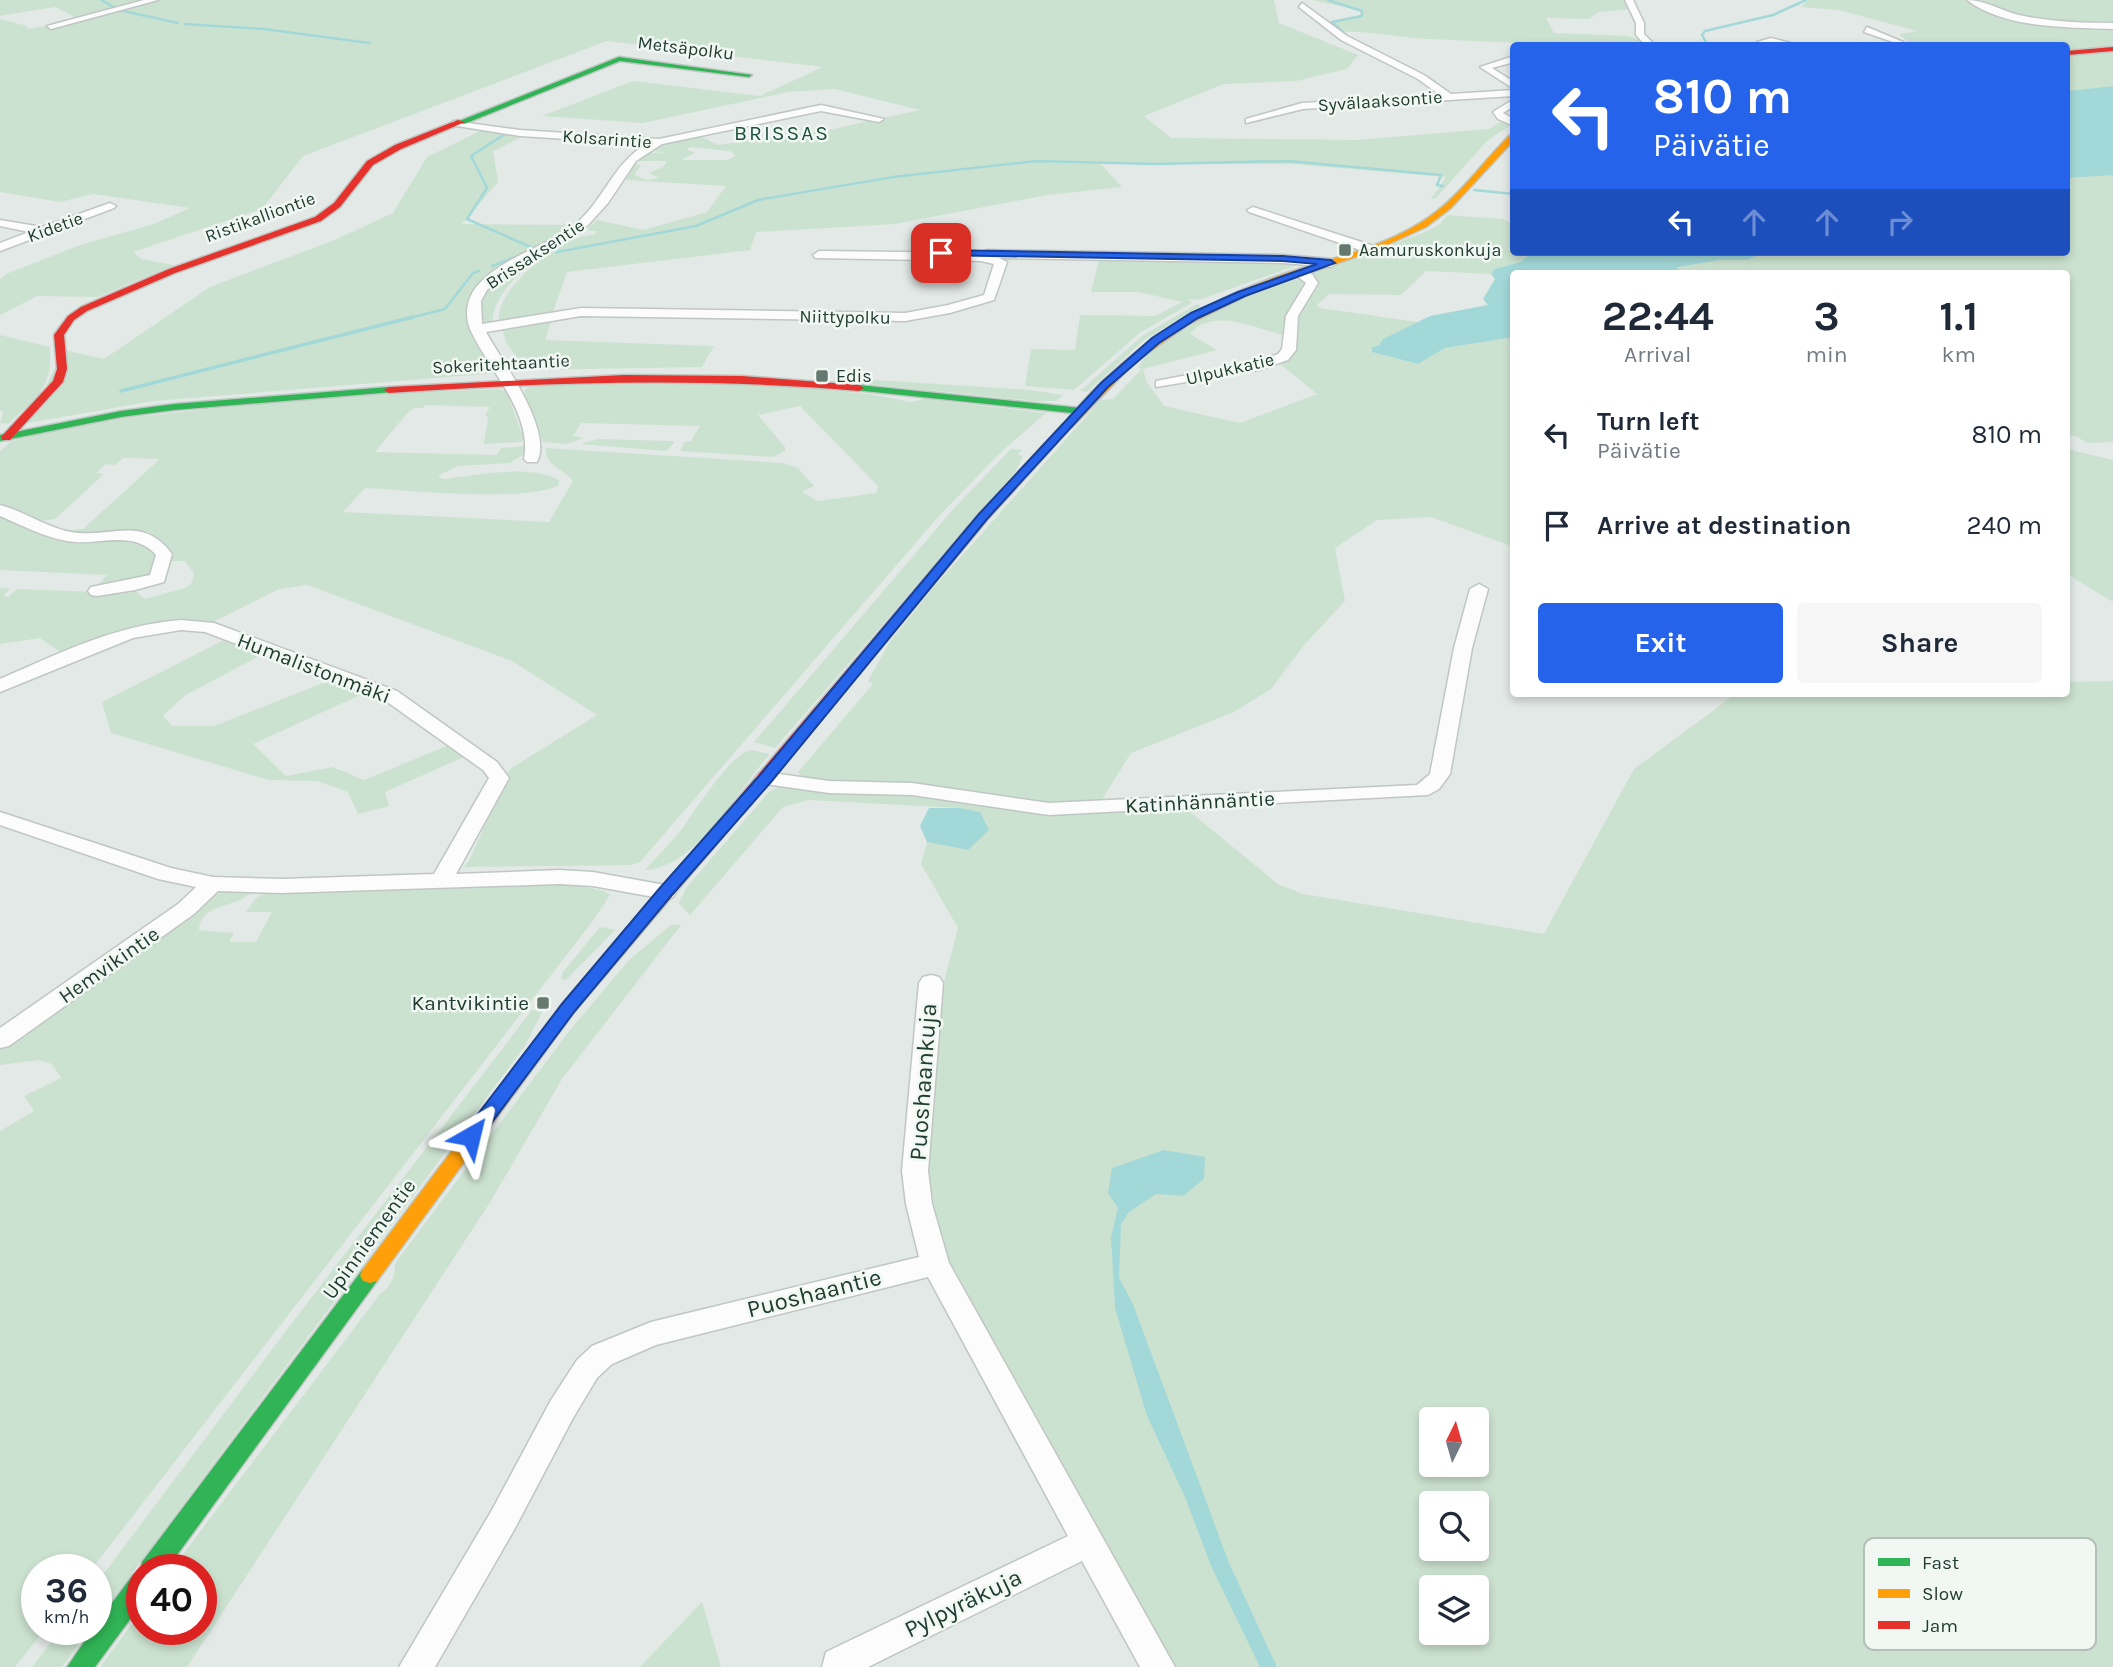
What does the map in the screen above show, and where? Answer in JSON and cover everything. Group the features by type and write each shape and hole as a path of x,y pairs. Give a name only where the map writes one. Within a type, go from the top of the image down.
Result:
{"street":[{"path":"51,26 155,0"},
{"path":"1629,0 1640,23 1640,35 1648,42"},
{"path":"1971,0 1991,9 2021,16 2113,26"},
{"path":"1301,5 1344,38 1421,77 1448,96"},
{"path":"1867,30 1899,42"},
{"path":"2070,53 2113,49"},
{"name":"Metsäpolku","path":"619,59 749,75"},
{"name":"Ristikalliontie","path":"2,440 58,382 62,369 59,335 71,318 84,309 183,266 317,219 337,205 370,163 398,148 619,59"},
{"path":"1510,60 1485,67 1510,83"},
{"name":"Syvälaaksontie","path":"1249,121 1302,106 1510,93"},
{"path":"1510,104 1498,112 1501,117 1510,120"},
{"name":"Kolsarintie","path":"457,123 541,135 659,142 821,108 879,119"},
{"name":"Upinniementie","path":"164,1554 568,1008 983,517 1081,411 1122,369 1176,327 1228,299 1370,249 1414,230 1442,213 1493,154 1510,139"},
{"name":"Brissaksentie","path":"477,329 472,306 477,294 487,282 584,223 603,204 624,166 642,151 659,142"},
{"name":"Kidetie","path":"0,247 110,206"},
{"path":"1253,210 1370,249"},
{"path":"0,223 42,231"},
{"path":"870,255 878,252 1136,256 1292,259 1331,263"},
{"name":"Niittypolku","path":"477,329 581,312 914,317 990,297 1001,262 989,257 819,255"},
{"name":"Ulpukkatie","path":"1161,384 1259,366 1283,357 1290,346 1292,316 1312,286 1310,279 1299,273"},
{"path":"477,329 511,382 534,448 532,459"},
{"name":"Sokeritehtaantie","path":"2,440 121,414 174,407 511,382 652,378 760,379 853,386 1006,403 1059,404 1081,411"},
{"path":"0,510 78,538 137,533 157,544 164,554 158,578 97,591"},
{"name":"Katinhännäntie","path":"765,778 829,788 912,789 1049,809 1421,791 1432,785 1440,774 1463,648 1479,589"},
{"name":"Humalistonmäki","path":"0,686 126,633 158,625 185,623 208,627 390,695 490,766 499,778 442,880"},
{"path":"0,818 166,874 213,884 282,886 442,880 593,879 665,892"},
{"name":"Hemvikintie","path":"0,1040 186,909 213,884"},
{"name":"Puoshaankuja","path":"931,983 918,1143 914,1156 921,1212 935,1264"},
{"path":"935,1264 1158,1667"},
{"name":"Puoshaantie","path":"416,1667 503,1520 562,1409 587,1369 603,1355 651,1334 935,1264"},
{"name":"Pylpyräkuja","path":"838,1664 1088,1542"},
{"path":"80,1667 126,1605"}],"green space":[{"path":"0,0 1274,0 1279,23 1358,55 1347,69 1296,81 1224,84 1144,116 1171,138 1356,140 1489,129 1502,121 1510,126 1487,141 1435,199 1431,199 1446,177 1293,164 1101,164 1122,187 1047,195 895,224 756,232 750,250 567,272 553,312 499,320 501,307 519,279 566,243 594,235 597,231 589,231 588,228 597,220 643,230 707,212 726,186 626,180 633,164 641,165 634,175 646,180 660,178 649,173 663,167 667,161 636,161 648,152 668,154 651,150 666,143 698,135 718,145 833,129 920,110 835,89 788,92 643,123 542,116 633,81 760,96 823,67 607,41 303,156 262,209 133,252 141,259 174,265 97,297 37,296 0,315 0,279 6,274 80,245 154,224 190,208 93,194 60,202 0,192 0,19 24,25 29,29 79,19 55,7 0,16","holes":["691,147 730,151 736,156 727,160 681,160 695,153 686,149"]},
{"path":"1312,0 1626,0 1632,9 1599,12 1589,19 1546,18 1554,33 1629,36 1642,42 1510,43 1418,38 1339,32 1328,22 1360,15 1363,11"},
{"path":"1808,0 1967,0 1982,8 2019,18 2113,27 2113,47 2070,51 2070,42 1904,42 1907,41 1899,34 1917,31 1839,10 1801,7"},
{"path":"1977,0 2113,0 2113,24 2027,16"},
{"path":"2113,51 2113,86 2070,91 2070,56"},
{"path":"484,129 526,135 493,151 498,182 462,224 575,225 473,292 469,303 470,324 497,373 154,401 28,423 64,350 104,359 210,287 337,239 393,213 427,157"},
{"path":"2113,175 2113,442 2087,443 2070,435 2070,270 1676,268 1718,260 1748,260 1756,256 2070,256 2070,178"},
{"path":"1447,215 1503,219 1510,222 1510,256 1528,256 1520,262 1495,269 1491,274 1426,271 1401,295 1329,294 1317,305 1320,308 1418,322 1384,339 1370,350 1418,364 1445,348 1510,338 1510,546 1431,517 1377,520 1335,548 1345,601 1304,645 1271,689 1234,712 1131,753 1099,804 1058,806 899,785 841,785 804,780 798,772 873,684 868,681 889,643 933,588 1101,400 1113,399 1142,369 1138,368 1151,350 1181,329 1253,292 1295,280 1309,281 1290,309 1286,336 1235,322 1210,322 1199,326 1190,334 1217,350 1143,369 1146,381 1164,406 1240,423 1317,394 1279,363 1290,352 1299,313 1315,283 1312,273 1423,233 1440,224"},
{"path":"575,235 518,275 501,296 492,324 479,323 477,305 491,283"},
{"path":"1100,256 1303,263 1199,300 1188,299 1192,303 1141,332 1074,390 1025,386 1031,349 1075,350 1080,315 1155,316 1182,302 1139,292 1091,292"},
{"path":"1197,304 1201,306 1144,340 1087,392 1080,391 1142,336"},
{"path":"552,318 545,340 714,346 702,367 526,370 506,342 502,328"},
{"path":"0,335 50,347 49,373 41,391 8,424 0,423 3,412 0,411"},
{"path":"861,379 1030,390 1064,395 1056,401 1035,401 859,383"},
{"path":"766,383 875,395 910,402 925,399 1046,413 1001,452 939,516 640,862 630,865 463,867 469,861 510,769 597,715 512,661 307,585 279,589 213,622 179,619 161,621 112,632 63,654 40,638 0,644 0,588 10,589 3,596 8,597 17,589 98,592 132,588 145,599 185,588 191,584 194,574 185,561 168,561 163,541 149,532 123,530 70,534 67,531 83,529 160,459 123,458 115,465 106,464 96,473 104,474 55,519 39,521 0,505 0,451 12,441 80,423 326,396 500,389 507,393 524,439 521,442 484,444 488,417 485,415 490,407 426,405 409,411 375,452 497,455 501,448 525,446 529,451 510,463 458,466 438,476 443,479 503,472 533,473 559,480 559,485 543,490 494,494 365,488 343,512 549,522 573,481 551,463 546,448 783,463 798,468 814,486 802,492 818,501 876,493 878,486 800,406 758,415 785,447 785,451 773,457 680,451 685,441 691,441 700,426 581,423 573,436 584,438 567,444 543,442 524,392 527,388 540,384"},
{"path":"599,439 674,443 666,451 580,444"},
{"path":"1011,449 1022,450 1017,455 1023,456 1016,471 775,748 754,742 955,507"},
{"path":"2070,450 2113,460 2113,602 2070,576"},
{"path":"0,513 60,538 124,535 156,551 157,575 97,587 107,575 0,570"},
{"path":"226,639 265,653 184,696 163,716 172,726 214,726 336,678 367,692 253,744 286,776 333,767 364,780 449,745 464,757 385,792 389,806 358,814 348,792 317,781 269,780 111,733 102,702"},
{"path":"2113,681 2113,1667 1176,1667 942,1255 927,1162 939,1001 958,928 921,864 927,842 968,850 989,829 960,808 808,800 783,807 690,915 679,903 686,888 769,792 782,785 902,792 1048,816 1184,807 1278,884 1303,894 1544,934 1634,769 1732,697 2070,697 2070,682","holes":["1164,1150 1205,1158 1183,1196 1156,1194"]},
{"path":"752,750 770,754 699,842 664,866 645,870 678,834 723,772 743,753"},
{"path":"565,882 604,891 610,895 592,922 103,1554 21,1554 21,1645 32,1645 15,1667 0,1667 0,1131 34,1111 24,1096 61,1078 52,1064 39,1060 0,1065 0,1046 213,896 227,891 251,892 237,901 212,910 201,921 199,930 234,933 229,942 256,942 272,912 246,912 256,898 269,891 343,891 445,884"},
{"path":"671,925 681,925 562,1079 489,1204 217,1621 217,1554 183,1554 390,1284 395,1263 570,1030 629,960"},
{"path":"599,928 615,930 566,980 561,979 563,972"},
{"path":"532,1010 542,1012 525,1046 146,1554 126,1554 126,1581 112,1600 112,1563"},
{"path":"702,1602 721,1667 640,1667"},
{"path":"126,1632 126,1645 201,1645 187,1667 100,1667"},
{"path":"49,1645 78,1645 62,1667 32,1667"}],"water":[{"path":"2113,86 2113,175 2070,178 2070,91"},
{"path":"1528,256 1756,256 1748,260 1720,260 1676,268 1679,270 1510,270 1510,338 1445,348 1418,364 1372,352 1371,348 1379,345 1383,339 1430,316 1488,305 1483,299 1495,279 1491,274 1495,269 1520,262"},
{"path":"929,808 960,808 980,812 989,830 968,850 927,842 920,826"},
{"path":"1164,1150 1205,1157 1204,1179 1183,1196 1156,1194 1129,1212 1121,1224 1119,1278 1133,1304 1229,1563 1277,1667 1260,1667 1212,1568 1185,1497 1147,1416 1115,1308 1111,1237 1118,1208 1108,1193 1112,1168"}],"waterway":[{"path":"101,0 117,9"},
{"path":"1328,0 1362,11 1362,16 1332,22 1348,37 1371,48"},
{"path":"1706,42 1702,35 1705,31 1773,15 1806,0"},
{"path":"119,10 178,23"},
{"path":"184,24 264,29 370,43"},
{"path":"1407,67 1435,82"},
{"path":"505,134 471,156 487,188 467,219 535,249"},
{"path":"557,252 696,226 758,200 893,177 1036,161 1156,164 1288,161 1441,175 1437,185 1443,186"},
{"path":"1474,190 1510,194"},
{"path":"492,266 529,252"},
{"path":"406,319 445,309 473,273 479,271"},
{"path":"121,391 413,317"}],"traffic: fast":[{"path":"461,122 619,59 749,75"},
{"path":"859,388 1081,411"},
{"path":"0,438 121,414 174,407 389,390"},
{"path":"163,1554 370,1275"},
{"path":"80,1667 126,1605"}],"traffic: slow":[{"path":"1067,426 1131,360 1185,321 1250,290 1373,248 1423,225 1460,195 1510,140"},
{"path":"370,1275 568,1008 707,845"}],"traffic: jam":[{"path":"2070,53 2113,49"},
{"path":"6,438 58,382 62,369 59,335 71,318 84,309 172,271 318,219 337,205 370,163 398,147 461,122"},
{"path":"389,390 624,378 742,379 859,388"},
{"path":"707,845 983,517 1067,426"}],"place":[{"name":"Aamuruskonkuja","path":"1345,250"},
{"name":"Edis","path":"822,376"},
{"name":"Kantvikintie","path":"543,1003"}],"district":[{"name":"BRISSAS","path":"782,133"}],"route":[{"path":"471,1136 568,1008 665,892 844,685 983,517 1105,385 1155,341 1194,316 1282,278 1331,263 1283,259 941,253"}]}
